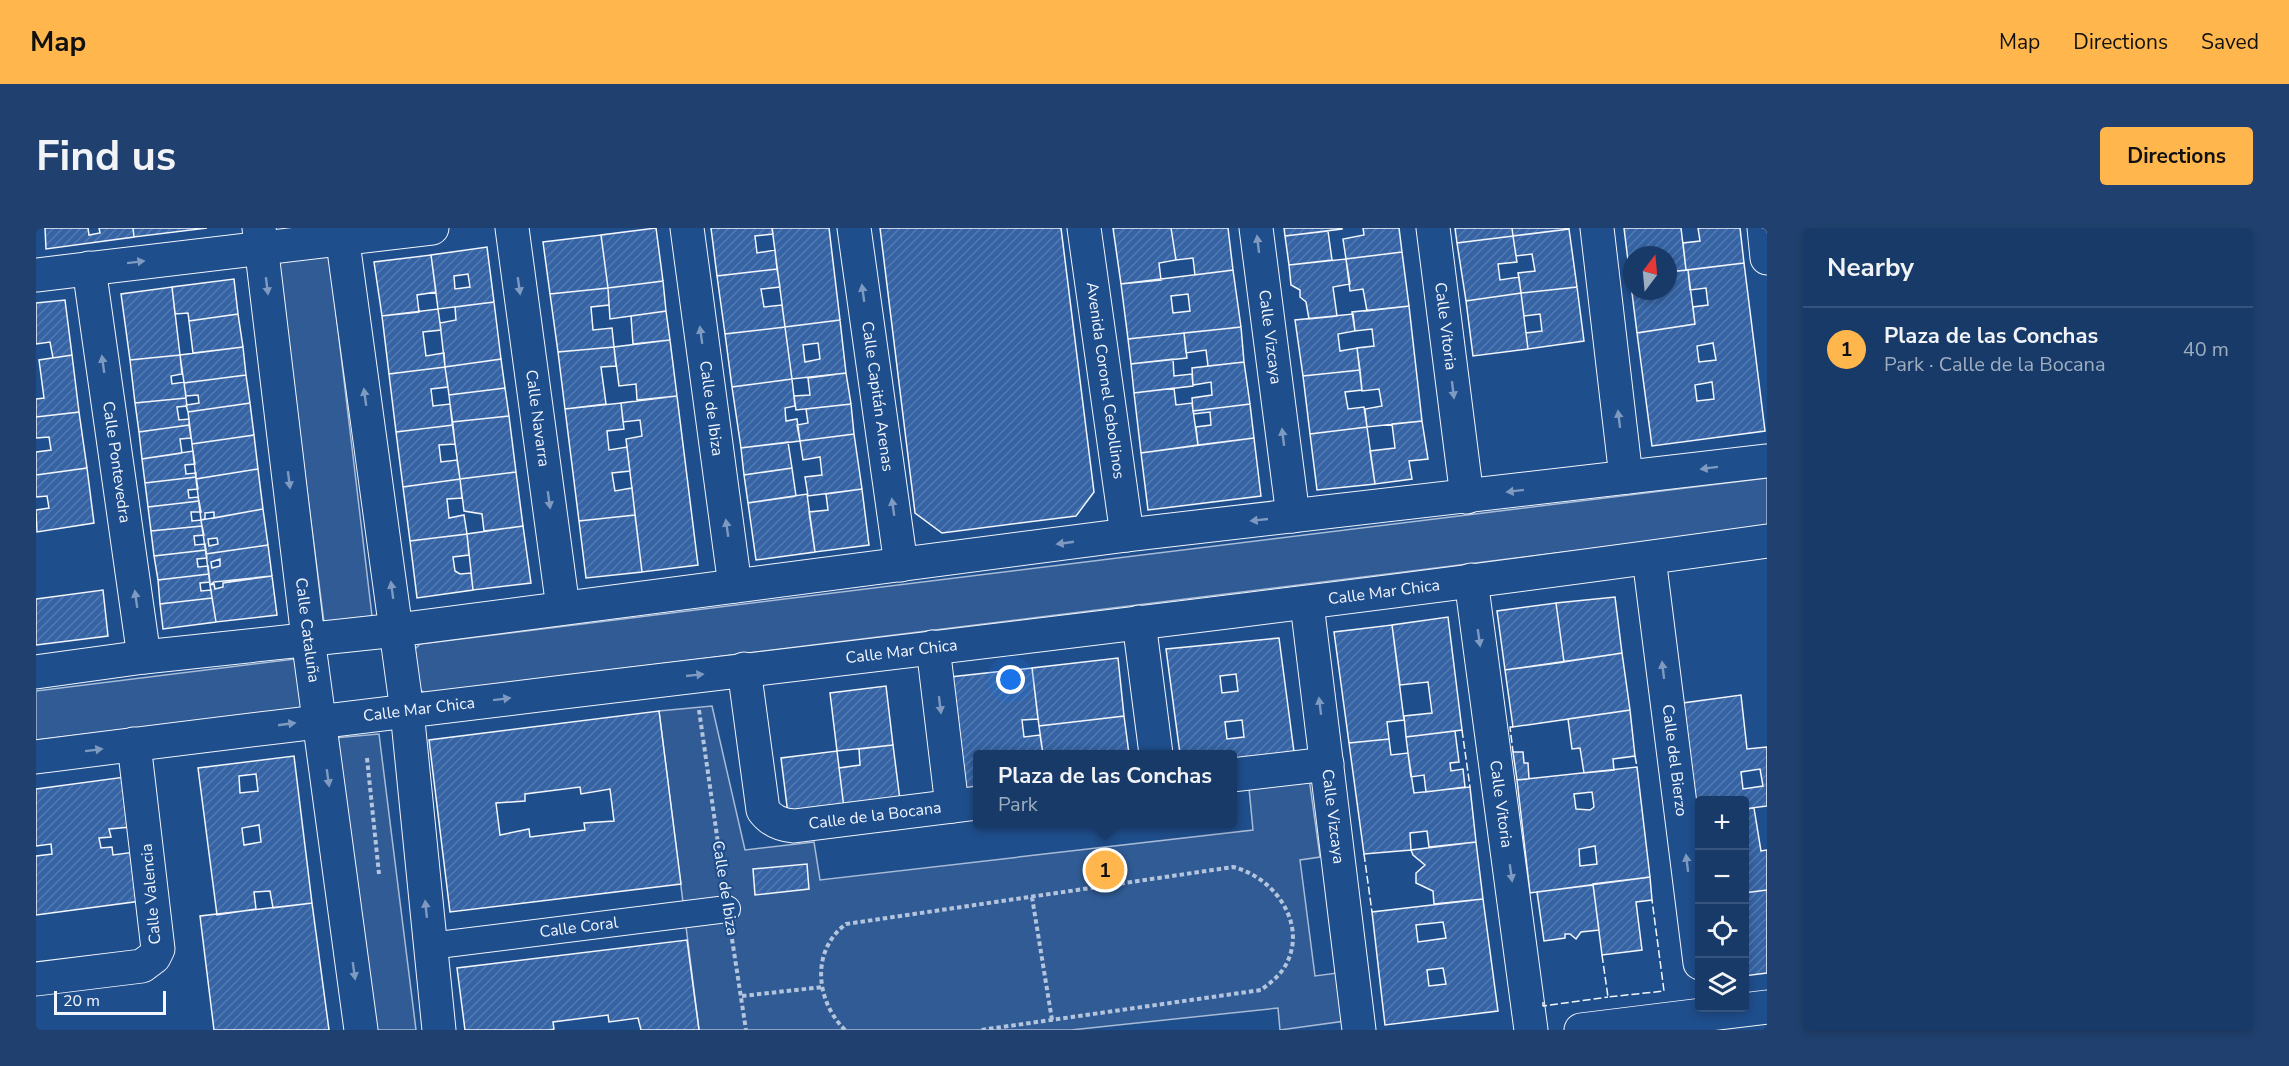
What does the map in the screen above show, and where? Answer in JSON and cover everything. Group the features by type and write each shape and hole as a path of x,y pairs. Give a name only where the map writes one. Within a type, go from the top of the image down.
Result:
{"street":[{"path":"36,275 89,268 260,237 432,228"},
{"name":"Calle Navarra","path":"512,228 563,608"},
{"name":"Calle de Ibiza","path":"687,228 735,586"},
{"name":"Calle Capitán Arenas","path":"854,228 901,565"},
{"name":"Avenida Coronel Cebollinos","path":"1084,228 1127,535"},
{"name":"Calle Vizcaya","path":"1256,228 1293,516"},
{"name":"Calle Vitoria","path":"1433,228 1467,496"},
{"path":"1597,228 1626,477"},
{"path":"1764,228 1767,258"},
{"path":"341,233 407,711 439,1030"},
{"name":"Calle Cataluña","path":"260,237 308,638 321,720 361,1030"},
{"name":"Calle Pontevedra","path":"89,268 144,657"},
{"path":"36,672 144,657 397,630 1127,535 1767,461"},
{"name":"Calle Mar Chica","path":"36,757 694,675 1307,604 1767,541"},
{"name":"Calle del Bierzo","path":"1649,558 1699,958"},
{"name":"Calle Vitoria","path":"1472,580 1532,1030"},
{"name":"Calle Vizcaya","path":"1307,604 1359,1030"},
{"path":"1139,622 1155,750"},
{"path":"933,647 965,805"},
{"name":"Calle de la Bocana","path":"744,669 763,810 772,820 782,825 794,826 965,805"},
{"name":"Calle Valencia","path":"36,979 142,966 154,957 158,949 134,744"},
{"path":"1237,775 1327,764"},
{"name":"Calle Coral","path":"430,946 727,909"},
{"path":"1749,1008 1767,1007"},
{"path":"1581,1030 1699,1012"}],"path":[{"name":"Calle de Ibiza","path":"694,675 746,1030"},
{"path":"326,762 410,754"},
{"path":"845,1030 832,1012 820,974 825,948 832,934 846,924 1233,867 1255,875 1275,890 1290,916 1292,927 1290,953 1285,967 1261,990 981,1030"},
{"path":"1032,897 1052,1020"},
{"path":"742,996 823,987"}],"shaded area":[{"path":"329,254 372,616 324,622 277,260"},
{"path":"1767,478 1767,527 425,693 420,690 414,650 420,644"},
{"path":"295,659 302,708 36,740 36,691"},
{"path":"712,706 745,850 814,842 820,880 1253,830 1249,788 1309,778 1320,857 1300,860 1315,976 1337,973 1345,1021 1280,1030 1278,1008 1071,1030 699,1030 659,711"},
{"path":"379,734 416,1030 372,1030 334,738"}],"building":[{"path":"45,228 88,228 89,235 100,233 99,228 133,228 134,237 46,249"},
{"path":"133,228 207,228 134,237"},
{"path":"656,228 663,281 608,288 601,235"},
{"path":"711,228 772,228 773,234 755,236 757,253 775,250 777,269 717,276"},
{"path":"772,228 829,228 840,320 785,327"},
{"path":"880,228 1061,228 1094,492 1076,516 942,533 915,513"},
{"path":"1113,228 1171,228 1176,260 1159,263 1161,280 1121,284"},
{"path":"1171,228 1228,228 1233,270 1195,275 1193,258 1176,260"},
{"path":"1284,228 1342,228 1342,229 1285,236"},
{"path":"1363,228 1399,228 1402,252 1346,259 1343,239 1364,235"},
{"path":"1455,228 1512,228 1513,236 1457,243"},
{"path":"1512,228 1569,228 1569,229 1513,236"},
{"path":"1624,228 1681,228 1686,270 1677,271 1677,246 1626,246"},
{"path":"1698,228 1740,228 1744,263 1686,270 1683,243 1700,241"},
{"path":"1569,229 1577,287 1521,293 1518,273 1535,271 1532,254 1516,256 1513,236"},
{"path":"1328,231 1332,260 1289,265 1285,236"},
{"path":"601,235 608,288 550,294 543,242"},
{"path":"1513,236 1517,262 1498,264 1500,280 1519,277 1521,293 1466,301 1457,243"},
{"path":"487,247 494,302 438,309 431,255","holes":["468,274 470,287 455,289 454,276"]},
{"path":"1402,252 1409,306 1367,311 1363,289 1350,291 1346,259"},
{"path":"431,255 436,292 417,295 419,312 382,316 374,262"},
{"path":"1346,259 1350,284 1333,287 1337,316 1309,319 1306,302 1300,297 1300,290 1291,285 1289,265"},
{"path":"1744,263 1765,431 1652,446 1637,333 1695,324 1693,307 1708,305 1706,288 1690,290 1688,270","holes":["1713,343 1716,360 1699,362 1697,346","1712,382 1714,399 1697,401 1695,385"]},
{"path":"777,269 780,287 761,289 764,307 782,305 785,327 725,334 717,276"},
{"path":"1233,270 1241,327 1128,339 1121,284","holes":["1188,294 1190,311 1173,313 1171,296"]},
{"path":"1688,270 1695,324 1637,333 1633,300 1677,300 1677,271"},
{"path":"234,279 238,314 189,321 188,313 175,314 172,287"},
{"path":"663,281 666,311 610,319 608,288"},
{"path":"172,287 180,355 130,360 121,294"},
{"path":"1577,287 1584,341 1528,349 1526,333 1542,331 1540,314 1524,316 1521,293"},
{"path":"608,288 609,305 591,307 593,330 612,328 614,347 558,352 550,294"},
{"path":"1521,293 1528,349 1473,356 1466,301"},
{"path":"65,300 72,355 53,358 50,342 36,344 36,303"},
{"path":"494,302 501,359 445,367 440,323 456,320 455,307"},
{"path":"1409,306 1422,421 1367,427 1365,409 1382,406 1379,389 1362,391 1357,348 1374,346 1372,329 1355,331 1352,312"},
{"path":"438,309 441,330 423,332 426,356 444,353 445,367 389,374 382,316"},
{"path":"666,311 670,340 633,344 631,316"},
{"path":"238,314 243,347 193,353 189,321"},
{"path":"1353,314 1355,331 1338,334 1340,351 1357,348 1360,370 1303,376 1295,320"},
{"path":"840,320 846,373 792,379 785,327","holes":["818,343 820,359 805,362 803,345"]},
{"path":"785,327 792,379 732,387 725,334"},
{"path":"1241,327 1244,362 1208,366 1206,350 1186,353 1184,333"},
{"path":"1184,333 1187,358 1131,364 1128,339"},
{"path":"670,340 677,396 637,400 636,384 619,386 614,347"},
{"path":"243,347 246,375 184,383 180,355"},
{"path":"614,347 616,366 601,367 606,404 565,409 558,352"},
{"path":"72,355 79,412 36,417 36,399 44,398 39,360"},
{"path":"180,355 182,374 171,376 172,384 184,382 186,398 135,403 130,360"},
{"path":"501,359 505,388 449,395 445,367"},
{"path":"1173,359 1174,376 1192,374 1193,386 1134,393 1131,364"},
{"path":"1244,362 1250,404 1193,411 1192,398 1212,395 1211,382 1193,385 1192,368"},
{"path":"445,367 448,387 431,389 433,406 450,404 453,425 396,432 389,374"},
{"path":"1360,370 1362,390 1345,392 1348,409 1364,407 1367,427 1310,434 1303,376"},
{"path":"846,373 851,404 796,410 794,396 810,395 808,378"},
{"path":"246,375 250,403 188,412 186,405 199,403 198,395 186,396 184,383"},
{"path":"792,379 795,406 785,408 786,421 797,419 800,441 741,448 732,387"},
{"path":"505,388 509,416 452,422 449,395"},
{"path":"1174,388 1176,405 1192,403 1198,445 1141,453 1134,393"},
{"path":"677,396 698,565 642,572 626,439 642,436 640,420 623,422 621,403"},
{"path":"186,398 187,406 177,407 179,420 189,419 189,425 139,432 135,403"},
{"path":"250,403 254,435 192,444 188,412"},
{"path":"621,403 624,429 607,431 609,450 627,447 630,471 612,473 615,491 632,488 635,515 579,521 565,409"},
{"path":"851,404 854,434 800,441 797,425 808,423 806,409"},
{"path":"1250,404 1254,438 1198,445 1196,427 1211,425 1210,412 1194,414 1193,411"},
{"path":"79,412 87,468 36,475 36,452 51,450 49,437 36,438 36,417"},
{"path":"509,416 516,472 460,479 452,422"},
{"path":"1422,421 1428,459 1409,461 1412,479 1375,484 1370,451 1395,448 1392,424"},
{"path":"189,425 191,438 180,439 182,453 142,459 139,432"},
{"path":"453,425 455,444 439,445 441,462 457,460 460,479 403,487 396,432"},
{"path":"1367,427 1375,484 1317,490 1310,434"},
{"path":"854,434 862,489 808,496 805,477 822,475 820,457 803,460 800,441"},
{"path":"254,435 258,469 196,479 192,444"},
{"path":"1254,438 1261,496 1148,510 1141,453"},
{"path":"788,442 792,468 744,475 741,448"},
{"path":"193,451 195,464 185,465 186,474 196,473 196,477 145,483 142,459"},
{"path":"87,468 94,523 37,532 36,510 49,508 47,496 36,497 36,475"},
{"path":"792,468 796,496 748,503 744,475"},
{"path":"258,469 263,509 214,518 214,512 205,513 205,519 201,520 196,479"},
{"path":"516,472 523,526 484,531 482,514 464,511 460,479"},
{"path":"196,477 198,489 188,490 189,498 198,497 199,501 148,507 145,483"},
{"path":"460,479 462,498 447,499 449,518 464,515 467,534 410,541 403,487"},
{"path":"862,489 869,545 815,552 809,512 828,510 826,494"},
{"path":"807,494 815,552 756,560 748,503"},
{"path":"199,501 201,512 191,512 192,521 201,520 202,526 151,531 148,507"},
{"path":"263,509 268,545 206,554 201,520","holes":["217,538 218,544 209,546 208,539"]},
{"path":"635,515 642,572 586,578 579,521"},
{"path":"202,526 204,535 194,536 195,545 205,544 206,550 154,556 151,531"},
{"path":"523,526 531,583 473,590 467,534"},
{"path":"467,534 469,555 453,557 455,571 460,574 471,573 473,590 417,598 410,541"},
{"path":"268,545 272,576 214,582 210,585 206,554","holes":["220,559 220,566 212,568 211,562"]},
{"path":"206,550 207,558 197,559 198,567 208,566 209,574 158,580 154,556"},
{"path":"209,574 210,582 200,583 201,591 211,590 212,598 160,604 158,580"},
{"path":"272,576 277,615 216,622 210,585 214,584 215,589 223,587 223,583"},
{"path":"103,590 108,636 36,645 36,599"},
{"path":"1615,597 1622,653 1564,662 1556,603"},
{"path":"212,598 216,622 163,629 160,604"},
{"path":"1556,603 1564,662 1505,670 1497,611"},
{"path":"1448,617 1462,730 1406,737 1404,716 1432,713 1428,682 1400,685 1392,625"},
{"path":"1392,625 1404,720 1387,722 1389,739 1349,743 1334,632"},
{"path":"1279,638 1294,752 1237,759 1237,750 1179,750 1166,649","holes":["1236,674 1238,691 1222,693 1220,676","1242,720 1244,737 1227,739 1225,722"]},
{"path":"1622,653 1630,710 1513,727 1505,670"},
{"path":"1118,658 1124,716 1039,726 1032,668"},
{"path":"1032,668 1038,719 1022,720 1024,737 1040,735 1042,750 973,750 973,793 965,794 950,677"},
{"path":"886,686 893,745 837,751 830,693"},
{"path":"1741,695 1747,749 1767,747 1767,806 1749,808 1749,796 1695,796 1683,703","holes":["1760,769 1763,786 1743,789 1741,772"]},
{"path":"1630,710 1635,756 1613,759 1614,770 1584,773 1580,748 1572,749 1568,719"},
{"path":"659,711 681,884 450,912 429,740","holes":["580,787 581,794 610,789 614,821 584,823 585,830 530,837 529,829 500,835 496,803 525,801 525,794"]},
{"path":"1124,716 1128,750 1042,750 1039,726"},
{"path":"1455,731 1459,762 1450,763 1451,771 1463,769 1465,787 1426,792 1424,775 1411,777 1406,737"},
{"path":"1389,739 1391,755 1408,753 1414,793 1470,787 1476,842 1429,847 1427,831 1410,833 1411,850 1364,854 1349,743"},
{"path":"893,745 900,800 844,808 839,768 860,765 859,749"},
{"path":"837,751 844,808 788,814 781,758"},
{"path":"1513,752 1523,752 1524,763 1528,763 1529,779 1517,780"},
{"path":"294,756 312,903 273,908 270,891 254,892 256,909 217,915 198,768","holes":["256,774 258,791 240,793 239,776","259,825 261,842 244,845 242,828"]},
{"path":"1637,767 1650,877 1530,893 1517,780","holes":["1592,792 1594,807 1590,810 1576,809 1574,794","1595,846 1597,864 1580,866 1579,849"]},
{"path":"125,777 131,827 109,829 111,837 99,838 101,848 112,847 113,855 135,852 141,901 36,915 36,856 52,854 51,844 36,846 36,789"},
{"path":"1749,808 1754,808 1761,851 1767,850 1767,890 1749,892 1749,850"},
{"path":"1476,842 1483,899 1434,904 1433,891 1416,883 1416,873 1425,865 1413,855 1411,850"},
{"path":"807,864 809,889 755,895 753,869"},
{"path":"1650,877 1652,900 1636,902 1642,950 1602,955 1593,884"},
{"path":"1593,885 1599,930 1581,932 1576,939 1570,934 1565,934 1565,938 1544,941 1537,892"},
{"path":"1767,890 1767,973 1749,975 1749,904 1749,892"},
{"path":"1483,899 1498,1011 1385,1025 1372,912","holes":["1443,922 1446,938 1418,942 1416,925","1443,968 1446,984 1429,986 1427,970"]},
{"path":"312,903 329,1030 214,1030 200,916"},
{"path":"687,940 699,1030 641,1030 638,1018 609,1022 608,1015 553,1022 554,1029 550,1030 465,1030 457,968"}],"fence":[{"path":"1513,727 1510,727 1513,752"},
{"path":"1462,730 1470,787"},
{"path":"1635,756 1637,767"},
{"path":"1364,854 1372,912"},
{"path":"1602,955 1608,997 1664,991 1652,900"},
{"path":"1543,1002 1543,1006 1608,997"}],"place":[{"name":"Plaza de las Conchas","path":"1105,870"}]}
